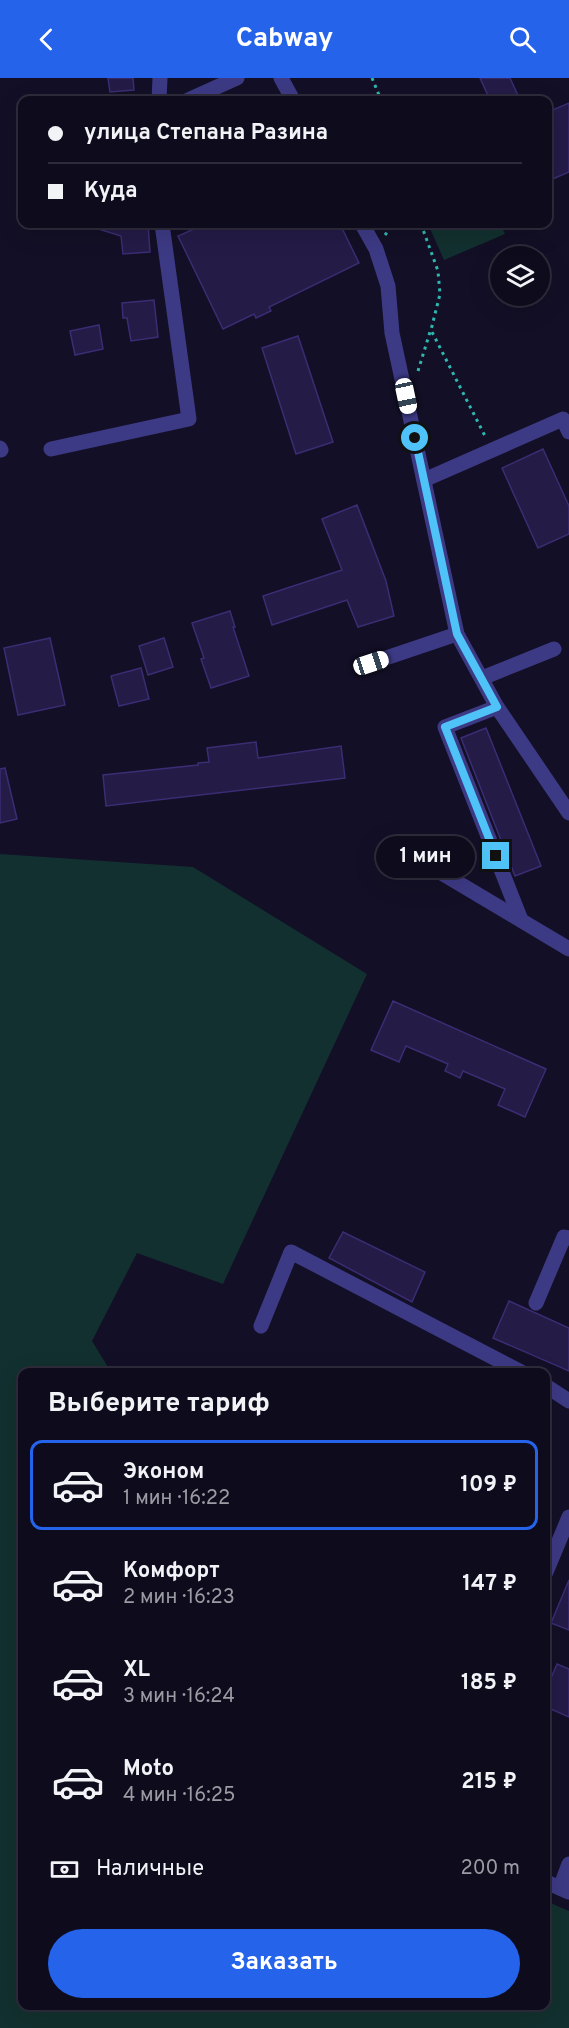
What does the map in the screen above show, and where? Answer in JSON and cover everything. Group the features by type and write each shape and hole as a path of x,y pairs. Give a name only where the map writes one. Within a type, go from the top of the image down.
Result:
{"street":[{"path":"159,96 160,78"},
{"path":"197,96 237,78"},
{"path":"281,78 291,96"},
{"path":"51,449 189,419 163,228"},
{"path":"364,228 376,249 388,286 392,333 457,634 497,707 569,813"},
{"path":"424,480 563,420 569,432"},
{"path":"371,663 457,634"},
{"path":"482,678 554,650"},
{"path":"497,707 445,727 521,920"},
{"path":"408,853 569,950"},
{"path":"536,1303 564,1237 569,1238"},
{"path":"261,1326 291,1252 513,1368"},
{"path":"550,1389 569,1401"},
{"path":"550,1562 569,1517"},
{"path":"558,1887 569,1864"}],"path":[{"path":"372,78 379,96"},
{"path":"418,371 440,294 438,272 422,228"},
{"path":"431,330 493,451"}],"green space":[{"path":"430,228 502,228 505,234 444,260"},
{"path":"0,854 193,867 367,974 223,1284 137,1253 92,1341 109,1368 18,1368 18,2010 550,2010 550,1903 569,1911 569,2028 0,2028"}],"building":[{"path":"108,78 133,78 134,90 110,92"},
{"path":"480,78 510,78 518,96 488,96"},
{"path":"569,103 569,172 552,179 552,110"},
{"path":"95,228 148,228 150,252 123,254 121,236"},
{"path":"196,228 342,228 359,263 269,307 271,311 256,318 254,314 223,329 178,236"},
{"path":"154,300 158,337 131,341 127,318 123,318 122,303"},
{"path":"99,325 103,349 75,355 70,331"},
{"path":"298,336 333,442 296,454 262,348"},
{"path":"543,449 569,506 569,534 538,548 502,468"},
{"path":"357,505 386,581 394,616 358,627 347,600 272,625 263,596 342,570 322,519"},
{"path":"230,611 249,676 211,688 192,623"},
{"path":"50,638 65,705 18,715 4,648"},
{"path":"164,638 173,667 148,675 139,646"},
{"path":"141,668 149,699 119,706 111,676"},
{"path":"486,728 541,866 515,876 461,738"},
{"path":"256,742 258,758 341,746 345,778 106,806 103,775 198,765 198,763 209,762 207,748"},
{"path":"5,768 17,819 0,823 0,769"},
{"path":"393,1001 546,1069 525,1117 498,1105 505,1089 463,1071 460,1078 445,1071 448,1064 406,1046 399,1062 371,1050"},
{"path":"343,1232 425,1272 412,1302 329,1258"},
{"path":"509,1301 569,1328 569,1371 493,1338"},
{"path":"569,1580 569,1630 551,1623"},
{"path":"557,1664 569,1669 569,1717 550,1709 550,1681"}],"route":[{"path":"415,438 457,634 497,707 445,727 496,856"}]}
